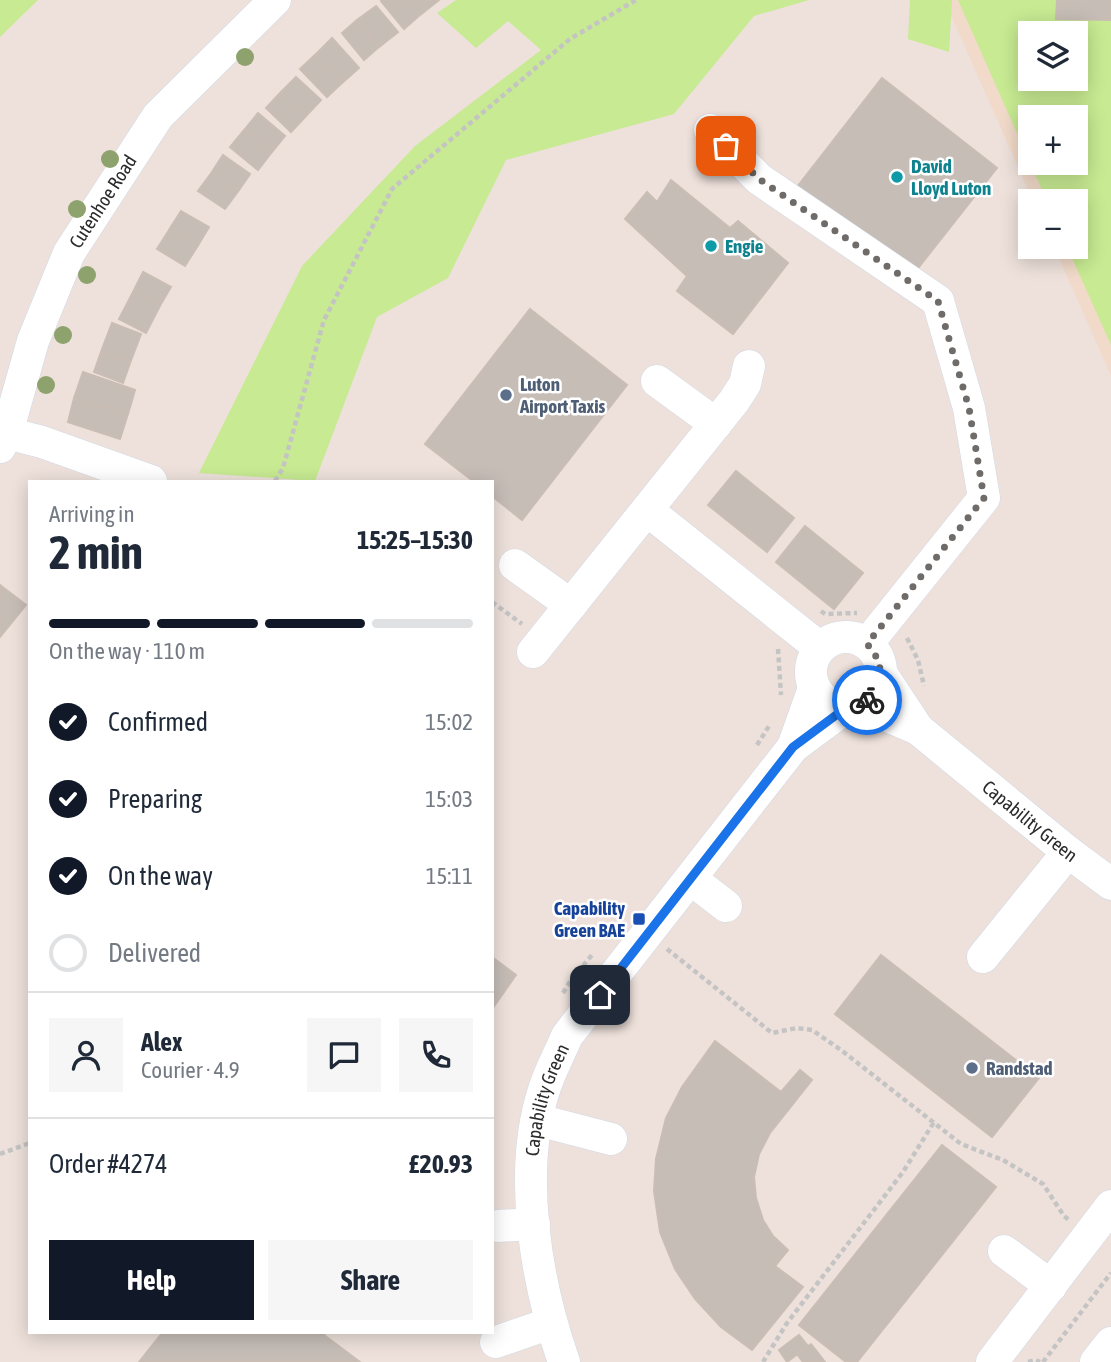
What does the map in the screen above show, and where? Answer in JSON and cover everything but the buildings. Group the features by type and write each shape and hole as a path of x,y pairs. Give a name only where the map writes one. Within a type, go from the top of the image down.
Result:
{"street":[{"name":"Cutenhoe Road","path":"4,440 33,341 69,253 158,116 272,1"},
{"path":"710,130 759,179 938,301 969,408 984,498 867,644"},
{"path":"538,646 725,412 745,384 749,366"},
{"path":"657,381 725,412"},
{"path":"4,440 42,442 148,480"},
{"path":"647,510 820,648"},
{"path":"515,565 571,605"},
{"path":"793,747 814,688 811,667 820,648 837,638 858,639 875,652 881,673 918,729"},
{"path":"793,747 875,692 881,673"},
{"path":"814,688 828,702 853,706 918,729"},
{"name":"Capability Green","path":"918,729 1111,884"},
{"name":"Capability Green","path":"564,1362 538,1269 534,1224 531,1160 544,1090 567,1036 793,747"},
{"path":"984,957 1068,852"},
{"path":"691,879 726,906"},
{"path":"538,1120 611,1139"},
{"path":"992,1362 1111,1206"},
{"path":"498,1226 534,1224"},
{"path":"1004,1251 1051,1286"},
{"path":"496,1342 551,1323"},
{"path":"1096,1362 1111,1343"}],"path":[{"path":"276,480 283,468 324,320 393,190 570,39 636,0"},
{"path":"494,605 538,646"},
{"path":"681,960 772,1033 797,1028 811,1030 841,1050 961,1144 1003,1160 1042,1184 1063,1216 1089,1235"},
{"path":"763,1362 787,1323 903,1172 934,1122"},
{"path":"0,1154 28,1144"},
{"path":"1027,1362 1042,1362 1111,1273"}],"shaded area":[{"path":"944,0 1111,0 1111,376 1059,259 1088,259 1088,189 1028,189 1021,175 1088,175 1088,105 1018,105 1018,167"}],"green space":[{"path":"0,0 38,0 0,37"},
{"path":"456,0 809,0 754,16 674,114 506,160 448,278 377,317 315,480 199,473 302,266 415,146 541,50 508,21 476,48 437,13"},
{"path":"910,0 952,0 949,52 908,39"},
{"path":"958,0 1111,0 1111,345 1072,259 1088,259 1088,189 1042,189 1035,175 1088,175 1088,105 1018,105 1018,136"}],"way so far":[{"path":"726,146 759,179 938,301 969,408 984,498 867,644 875,652 881,673 875,692 867,700"}],"place":[{"name":"David Lloyd Luton","path":"897,177"},
{"name":"Engie","path":"711,246"},
{"name":"Luton Airport Taxis","path":"506,395"},
{"name":"Capability Green BAE","path":"639,919"},
{"name":"Randstad","path":"972,1068"}],"route":[{"path":"600,995 793,747 847,707 867,700"}]}
